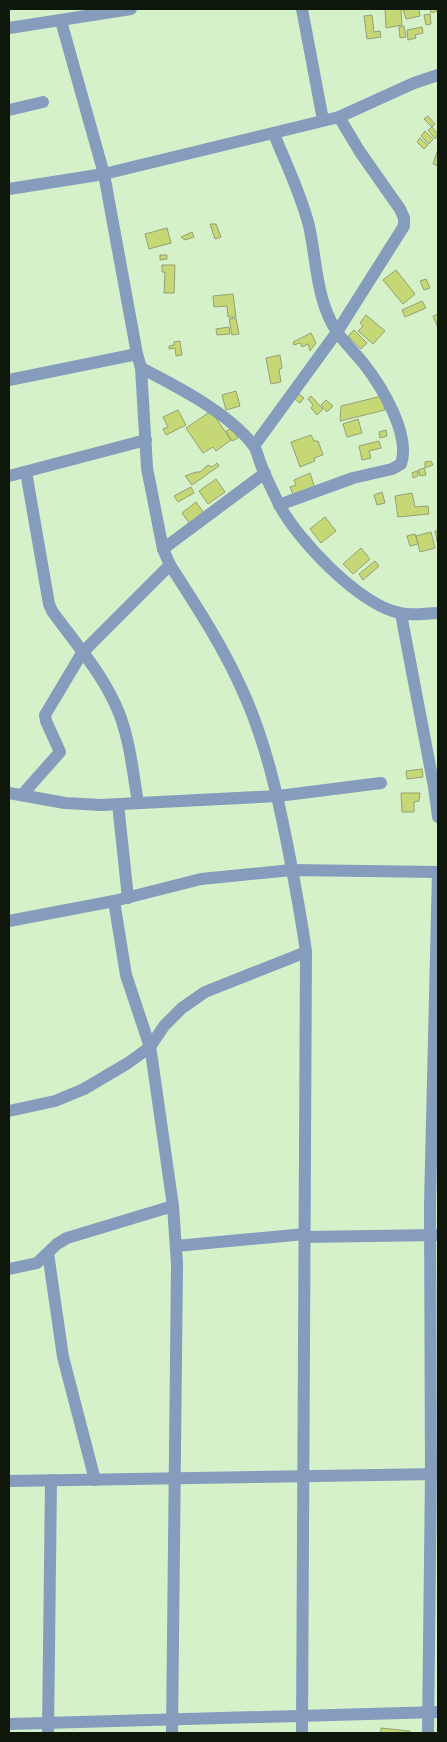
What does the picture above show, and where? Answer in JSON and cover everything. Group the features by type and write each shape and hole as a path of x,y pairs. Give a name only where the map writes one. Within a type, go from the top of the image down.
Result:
{"street":[{"path":"9,28 131,9"},
{"path":"302,9 323,120"},
{"path":"61,21 104,174 141,368 147,468 163,550 170,565 226,655 241,687 263,745 278,796 306,952 302,1733"},
{"path":"9,189 104,174 339,117 414,83 438,76"},
{"path":"9,110 43,102"},
{"path":"254,446 337,332 404,226 404,218 400,209 360,152 339,117"},
{"path":"274,134 309,227 319,292 337,332 365,366 386,398 397,424 404,455 401,464 392,469 352,478 279,505"},
{"path":"9,380 137,354"},
{"path":"141,368 188,393 236,427 254,446 279,505 289,521 314,552 348,584 382,607 401,614 438,613"},
{"path":"9,476 146,440"},
{"path":"26,472 49,604 52,611 109,690 126,735 138,803"},
{"path":"163,550 265,473"},
{"path":"22,795 60,752 45,715 82,652 170,565"},
{"path":"401,614 438,817"},
{"path":"9,793 65,803 101,805 278,796 380,783"},
{"path":"118,804 128,898"},
{"path":"9,921 128,898 201,879 292,870 438,872 434,1235 435,1474 433,1712 428,1733"},
{"path":"114,901 126,975 150,1047 173,1206 176,1246 176,1479 172,1733"},
{"path":"9,1111 55,1101 84,1089 128,1063 150,1047 164,1026 182,1008 205,992 306,952"},
{"path":"9,1269 37,1263 57,1244 67,1238 173,1206"},
{"path":"176,1246 304,1236 434,1235"},
{"path":"48,1253 63,1357 95,1480"},
{"path":"9,1481 435,1474"},
{"path":"48,1728 51,1480"},
{"path":"9,1724 48,1728 172,1718 433,1712"}],"building":[{"path":"385,9 401,9 402,25 386,28"},
{"path":"403,9 419,9 420,16 406,19"},
{"path":"430,9 438,9 438,11 431,13"},
{"path":"430,14 431,24 426,25 424,15"},
{"path":"372,15 374,32 380,31 381,37 367,39 364,16"},
{"path":"404,26 406,37 400,38 399,27"},
{"path":"422,27 423,33 415,35 416,38 408,40 407,30"},
{"path":"428,116 435,124 432,127 424,119"},
{"path":"432,127 438,134 435,139 428,130"},
{"path":"425,131 433,139 429,144 421,136"},
{"path":"420,138 428,145 424,149 417,142"},
{"path":"438,153 438,166 433,164"},
{"path":"210,224 216,224 221,237 215,239"},
{"path":"167,228 171,243 149,249 145,234"},
{"path":"192,232 194,237 185,240 181,237"},
{"path":"160,255 167,255 167,259 160,260"},
{"path":"162,265 175,265 174,293 164,293 165,272 162,272"},
{"path":"396,270 415,294 403,304 383,280"},
{"path":"426,279 430,288 424,290 420,281"},
{"path":"233,294 236,317 228,317 227,306 214,307 213,296"},
{"path":"422,301 426,308 405,317 402,310"},
{"path":"438,314 438,328 433,316"},
{"path":"366,315 385,331 373,344 358,331 363,326 360,323"},
{"path":"236,318 239,334 232,335 229,319"},
{"path":"229,327 230,334 217,335 216,329"},
{"path":"354,330 367,343 361,349 348,336"},
{"path":"311,333 316,343 310,351 308,344 302,347 300,343 294,345 293,342"},
{"path":"180,341 182,355 176,356 175,348 169,349 169,346 174,345 174,342"},
{"path":"280,355 282,368 279,370 281,382 271,384 266,358"},
{"path":"236,391 240,406 226,410 222,395"},
{"path":"299,394 304,398 300,403 295,399"},
{"path":"311,396 323,409 317,415 311,408 313,405 308,399"},
{"path":"382,396 385,410 340,421 341,406"},
{"path":"326,400 333,406 327,412 321,405"},
{"path":"178,410 186,425 166,435 163,429 168,427 163,417"},
{"path":"211,411 231,440 216,451 213,447 203,453 186,428"},
{"path":"358,419 362,433 347,437 343,424"},
{"path":"232,428 238,438 232,441 226,431"},
{"path":"386,430 387,436 380,438 379,432"},
{"path":"311,435 314,441 318,441 323,455 314,458 315,461 300,467 291,442"},
{"path":"379,441 381,448 369,451 371,458 362,460 359,446"},
{"path":"431,461 433,465 425,468 425,462"},
{"path":"217,463 219,466 192,485 185,476 200,472 208,465 212,467"},
{"path":"424,468 426,475 420,476 418,470"},
{"path":"417,471 418,476 413,478 412,473"},
{"path":"310,473 315,489 293,494 290,487 296,485 294,480"},
{"path":"216,479 225,492 208,504 199,491"},
{"path":"191,487 194,493 178,502 174,496"},
{"path":"382,492 385,503 377,505 374,495"},
{"path":"412,493 415,507 428,506 429,514 398,517 395,496"},
{"path":"196,502 204,513 190,524 182,513"},
{"path":"325,517 336,531 321,543 310,529"},
{"path":"435,531 438,531 438,546"},
{"path":"431,532 435,548 420,552 416,536"},
{"path":"415,534 418,544 410,546 407,536"},
{"path":"361,548 370,559 353,574 343,564"},
{"path":"375,561 379,566 363,580 359,574"},
{"path":"422,769 423,777 407,779 406,771"},
{"path":"401,793 420,793 419,801 414,802 414,812 402,812"},
{"path":"381,1728 410,1731 410,1733 381,1733"}]}
